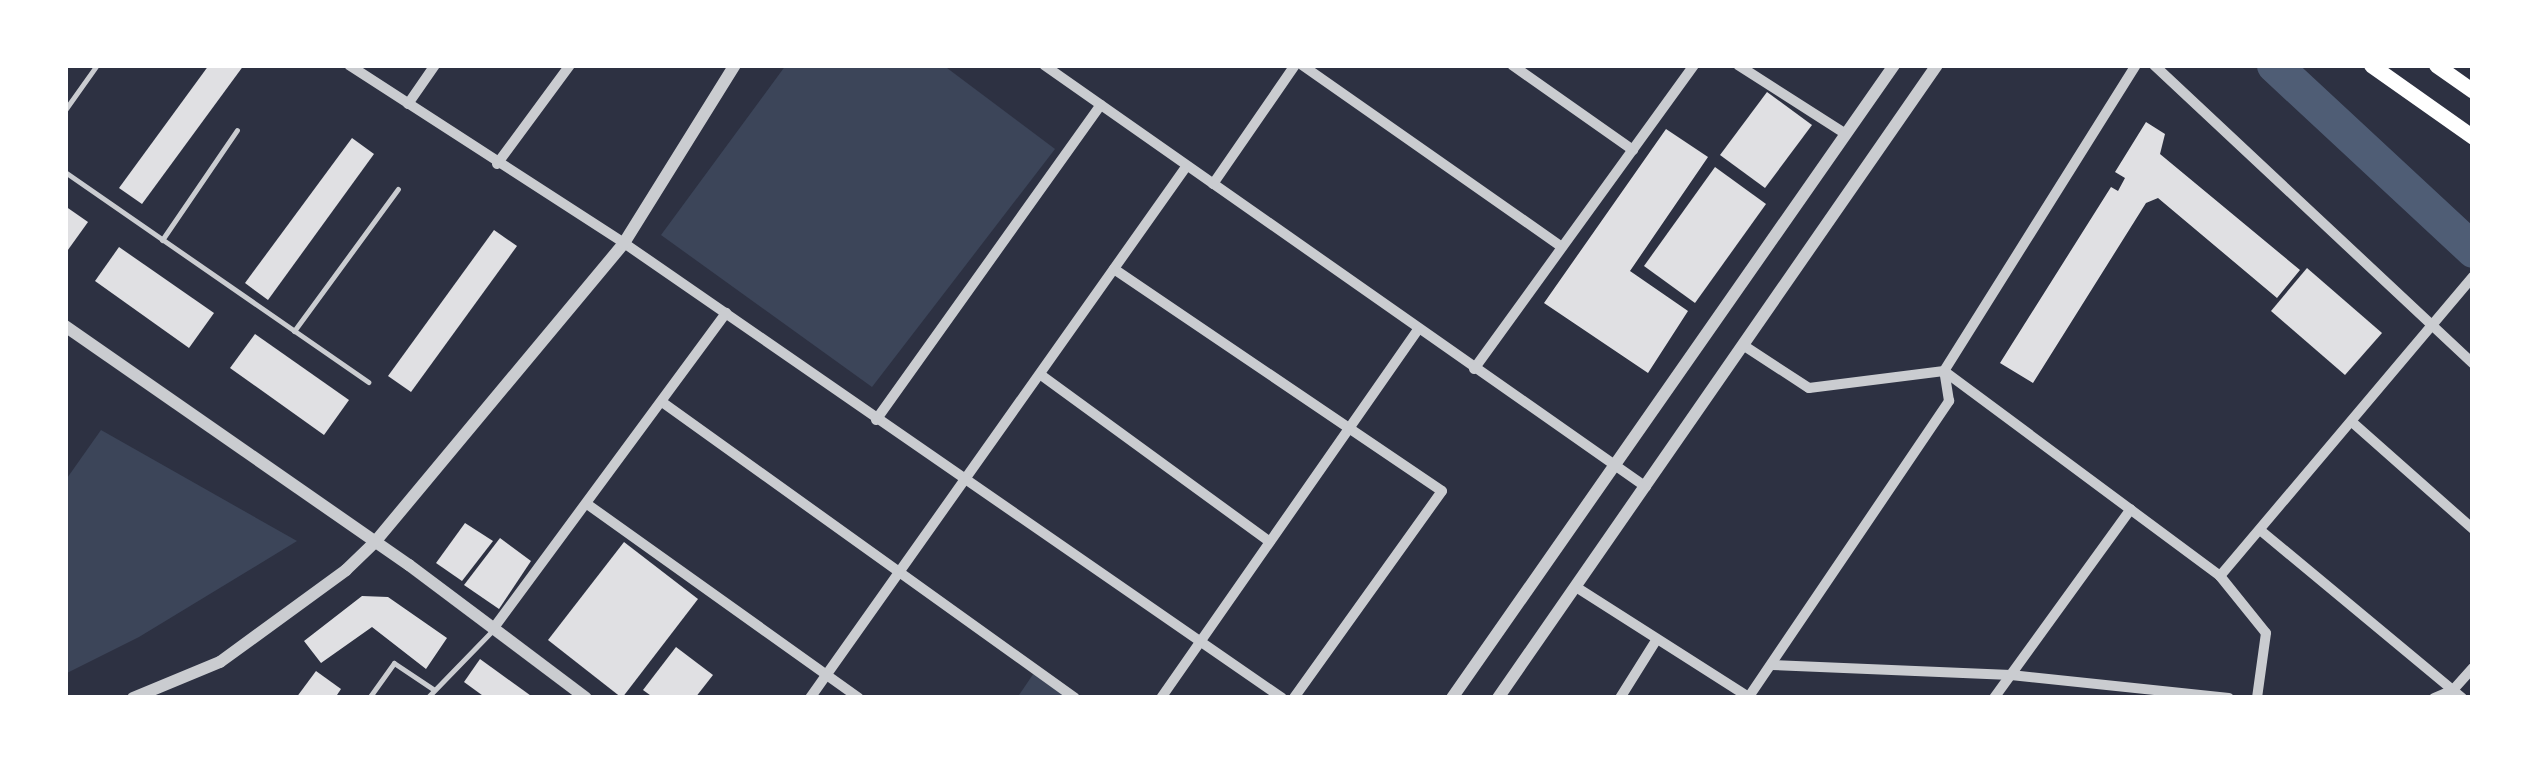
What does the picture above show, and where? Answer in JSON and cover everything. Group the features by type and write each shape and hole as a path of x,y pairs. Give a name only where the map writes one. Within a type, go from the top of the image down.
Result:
{"main road":[{"path":"2371,65 2473,138"},
{"path":"2436,65 2473,90"}],"street":[{"path":"349,65 624,243 876,420 1202,639 1282,698"},
{"path":"408,104 435,65"},
{"path":"497,164 570,65"},
{"path":"133,698 220,662 346,570 374,542 624,243 735,65"},
{"path":"1044,65 1646,487"},
{"path":"1213,184 1299,65 1562,247"},
{"path":"1512,65 1633,150"},
{"path":"1474,369 1694,65"},
{"path":"1738,65 1846,134"},
{"path":"1452,698 1894,65"},
{"path":"1498,698 1746,347 1938,65"},
{"path":"1576,587 1656,642 1749,697 1949,401 1944,372 2136,65"},
{"path":"2154,65 2430,328 2473,363"},
{"path":"876,420 1102,105"},
{"path":"810,698 901,576 964,480 1186,166"},
{"path":"1114,269 1442,491 1294,698"},
{"path":"2220,576 2473,277"},
{"path":"493,630 726,313"},
{"path":"65,326 374,542 586,698"},
{"path":"1161,698 1418,329"},
{"path":"1746,347 1808,388 1944,372 2220,576 2266,634 2256,698"},
{"path":"1041,374 1270,542"},
{"path":"662,402 1075,698"},
{"path":"2352,422 2473,529"},
{"path":"587,504 859,698"},
{"path":"1994,698 2131,509"},
{"path":"2260,530 2458,694"},
{"path":"1620,698 1656,642"},
{"path":"1772,665 2010,675 2133,693 2228,698"},
{"path":"2458,694 2473,668"},
{"path":"2434,698 2458,694"}],"lane":[{"path":"65,110 97,65"},
{"path":"162,240 237,130"},
{"path":"65,172 368,382"},
{"path":"294,330 398,188"},
{"path":"427,698 493,630"},
{"path":"369,698 394,663 433,690"}],"shaded area":[{"path":"786,65 943,65 1055,149 872,387 661,235"},
{"path":"101,430 297,541 139,637 65,674 65,481"},
{"path":"1036,670 1075,698 1017,698"}],"building":[{"path":"209,65 244,65 142,204 119,188"},
{"path":"1767,92 1812,125 1765,188 1720,155"},
{"path":"2146,122 2165,134 2160,154 2300,270 2277,298 2158,198 2146,203 2033,383 2000,363 2111,187 2118,191 2125,178 2115,172"},
{"path":"1666,129 1708,157 1630,271 1688,311 1648,373 1544,303"},
{"path":"352,138 374,154 268,300 245,283"},
{"path":"1715,167 1766,204 1695,303 1644,266"},
{"path":"65,206 88,222 65,254"},
{"path":"494,230 517,246 411,392 388,376"},
{"path":"119,247 214,313 189,348 95,281"},
{"path":"2307,268 2382,333 2345,375 2271,311"},
{"path":"255,334 349,400 324,435 230,368"},
{"path":"465,523 493,541 462,581 436,563"},
{"path":"500,538 531,561 499,609 464,585"},
{"path":"624,542 698,599 622,698 548,640"},
{"path":"362,596 388,597 447,638 426,669 372,627 321,663 304,641"},
{"path":"676,647 713,675 695,698 654,698 643,690"},
{"path":"480,659 534,698 486,698 464,682"},
{"path":"316,671 341,689 335,698 296,698"}],"waterway":[{"path":"2274,65 2473,250"}]}
